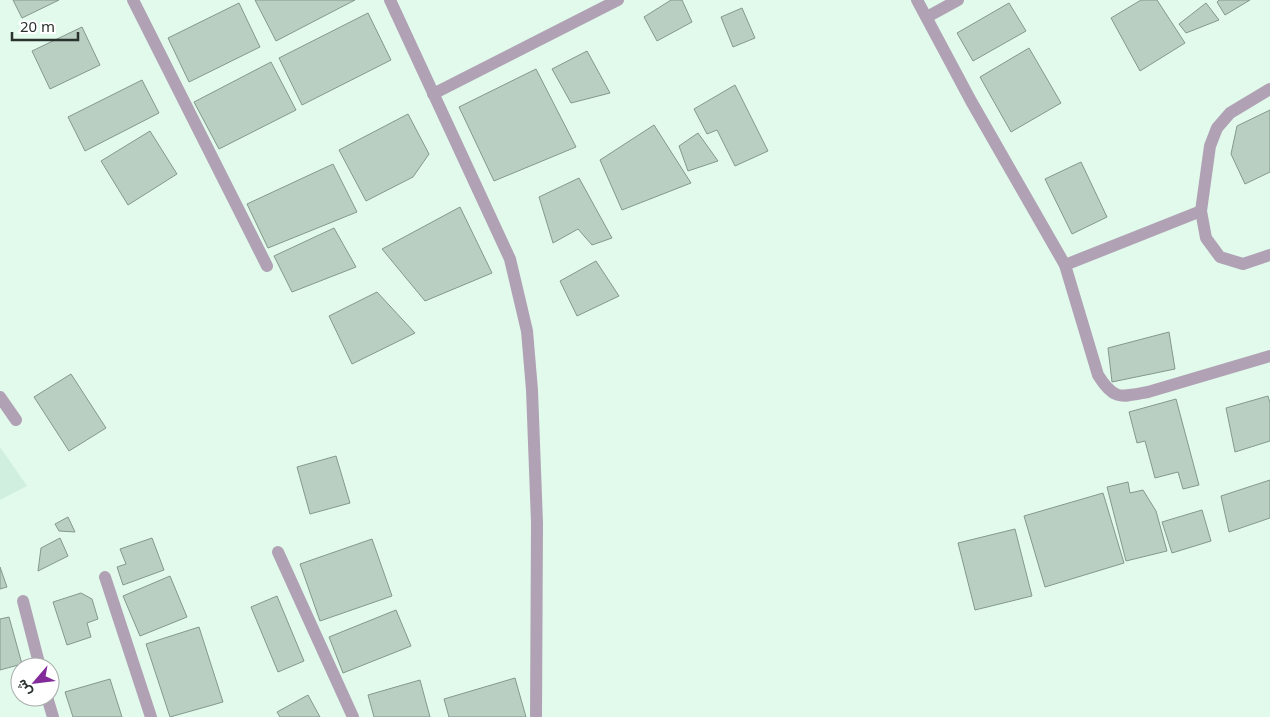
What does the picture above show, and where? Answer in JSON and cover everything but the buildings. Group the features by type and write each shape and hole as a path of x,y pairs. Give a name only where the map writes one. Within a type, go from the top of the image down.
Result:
{"street":[{"path":"133,0 267,266"},
{"path":"390,0 510,259 527,331 532,390 536,523 536,717"},
{"path":"433,94 618,0"},
{"path":"917,0 976,110 1065,265 1098,375 1107,390 1117,395 1128,396 1148,392 1270,356"},
{"path":"927,17 958,0"},
{"path":"1270,89 1230,113 1217,128 1210,146 1202,211 1206,238 1220,257 1243,264 1270,255"},
{"path":"1065,265 1202,211"},
{"path":"0,397 16,420"},
{"path":"278,552 353,717"},
{"path":"105,577 151,717"},
{"path":"23,601 37,657"}],"shaded area":[{"path":"0,447 27,486 0,500"}]}
